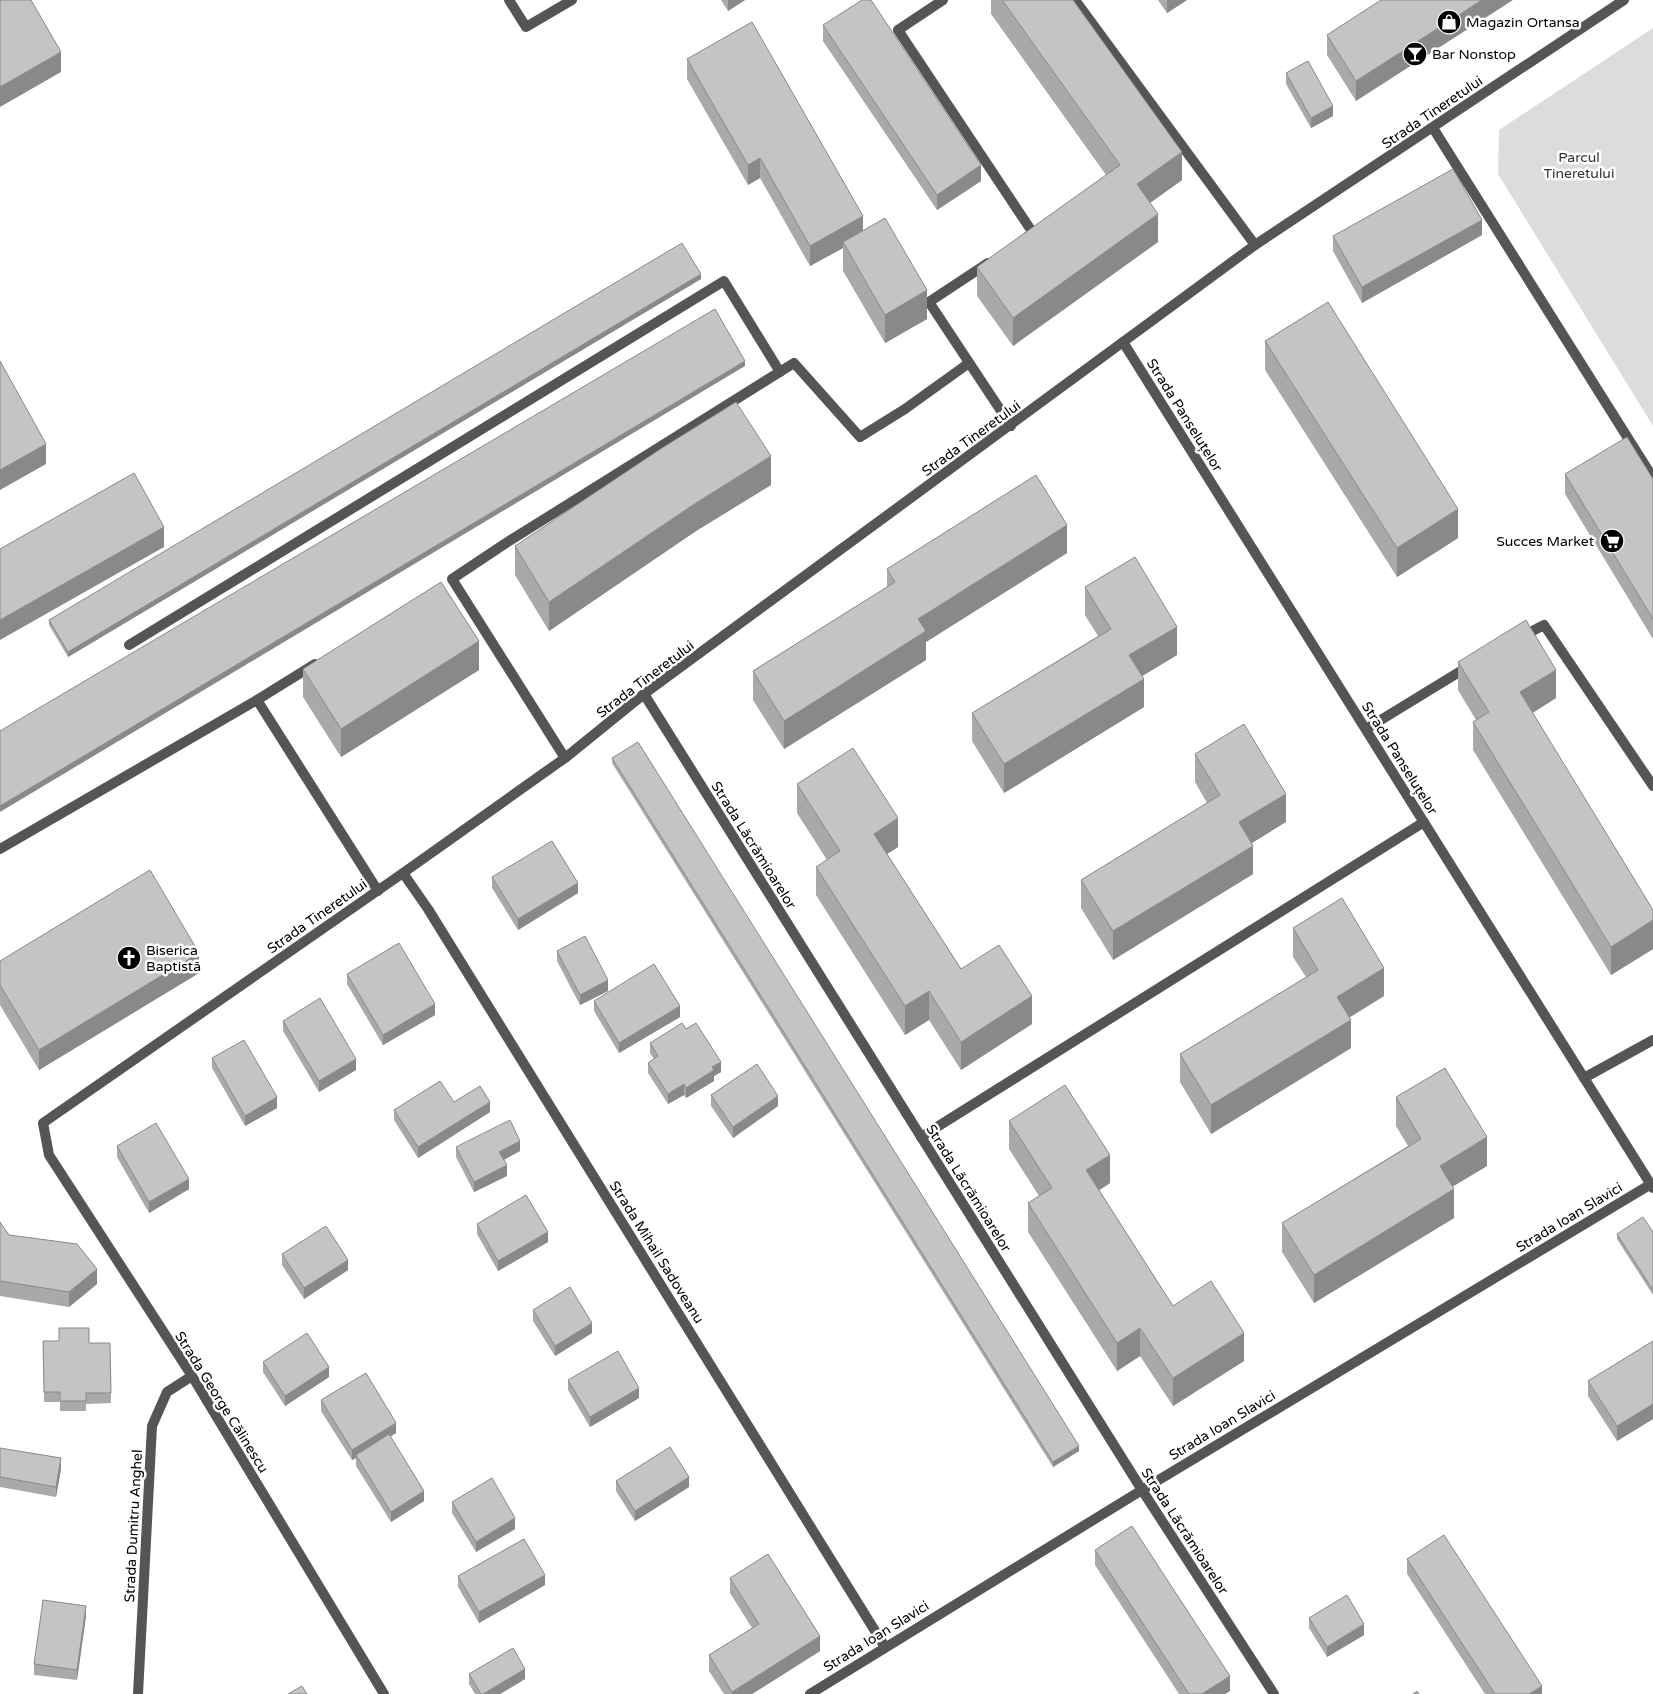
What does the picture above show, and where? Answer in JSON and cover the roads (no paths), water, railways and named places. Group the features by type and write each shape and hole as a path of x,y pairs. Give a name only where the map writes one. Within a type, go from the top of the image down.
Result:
{"street":[{"path":"508,0 526,28 572,0"},
{"path":"943,0 898,30 1033,233 1017,244"},
{"path":"1075,0 1255,245"},
{"name":"Strada Tineretului","path":"43,1122 403,873 565,758 644,694 1255,245 1624,0"},
{"path":"1433,128 1653,478"},
{"path":"993,260 929,302 1011,426"},
{"path":"129,644 724,281 780,372"},
{"name":"Strada Panseluțelor","path":"1123,342 1652,1186"},
{"path":"565,758 447,582 794,363 860,437 905,409 970,364"},
{"path":"1511,642 1544,626 1653,786"},
{"path":"0,850 257,700 326,657"},
{"path":"1366,730 1479,660"},
{"name":"Strada Lăcrămioarelor","path":"644,694 1142,1490 1274,1694"},
{"path":"257,700 378,890"},
{"path":"921,1137 1424,822"},
{"name":"Strada Mihail Sadoveanu","path":"403,873 428,909 885,1647"},
{"path":"1584,1078 1653,1040"},
{"name":"Strada George Călinescu","path":"43,1122 48,1155 192,1376 384,1694"},
{"name":"Strada Ioan Slavici","path":"810,1694 1142,1490 1652,1186"},
{"name":"Strada Dumitru Anghel","path":"138,1694 152,1426 167,1392 192,1376"}],"place":[{"name":"Magazin Ortansa","path":"1449,22"},
{"name":"Bar Nonstop","path":"1415,54"},
{"name":"Succes Market","path":"1612,541"},
{"name":"Biserica Baptistă","path":"129,958"}],"park label":[{"name":"Parcul Tineretului","path":"1579,166"}]}
